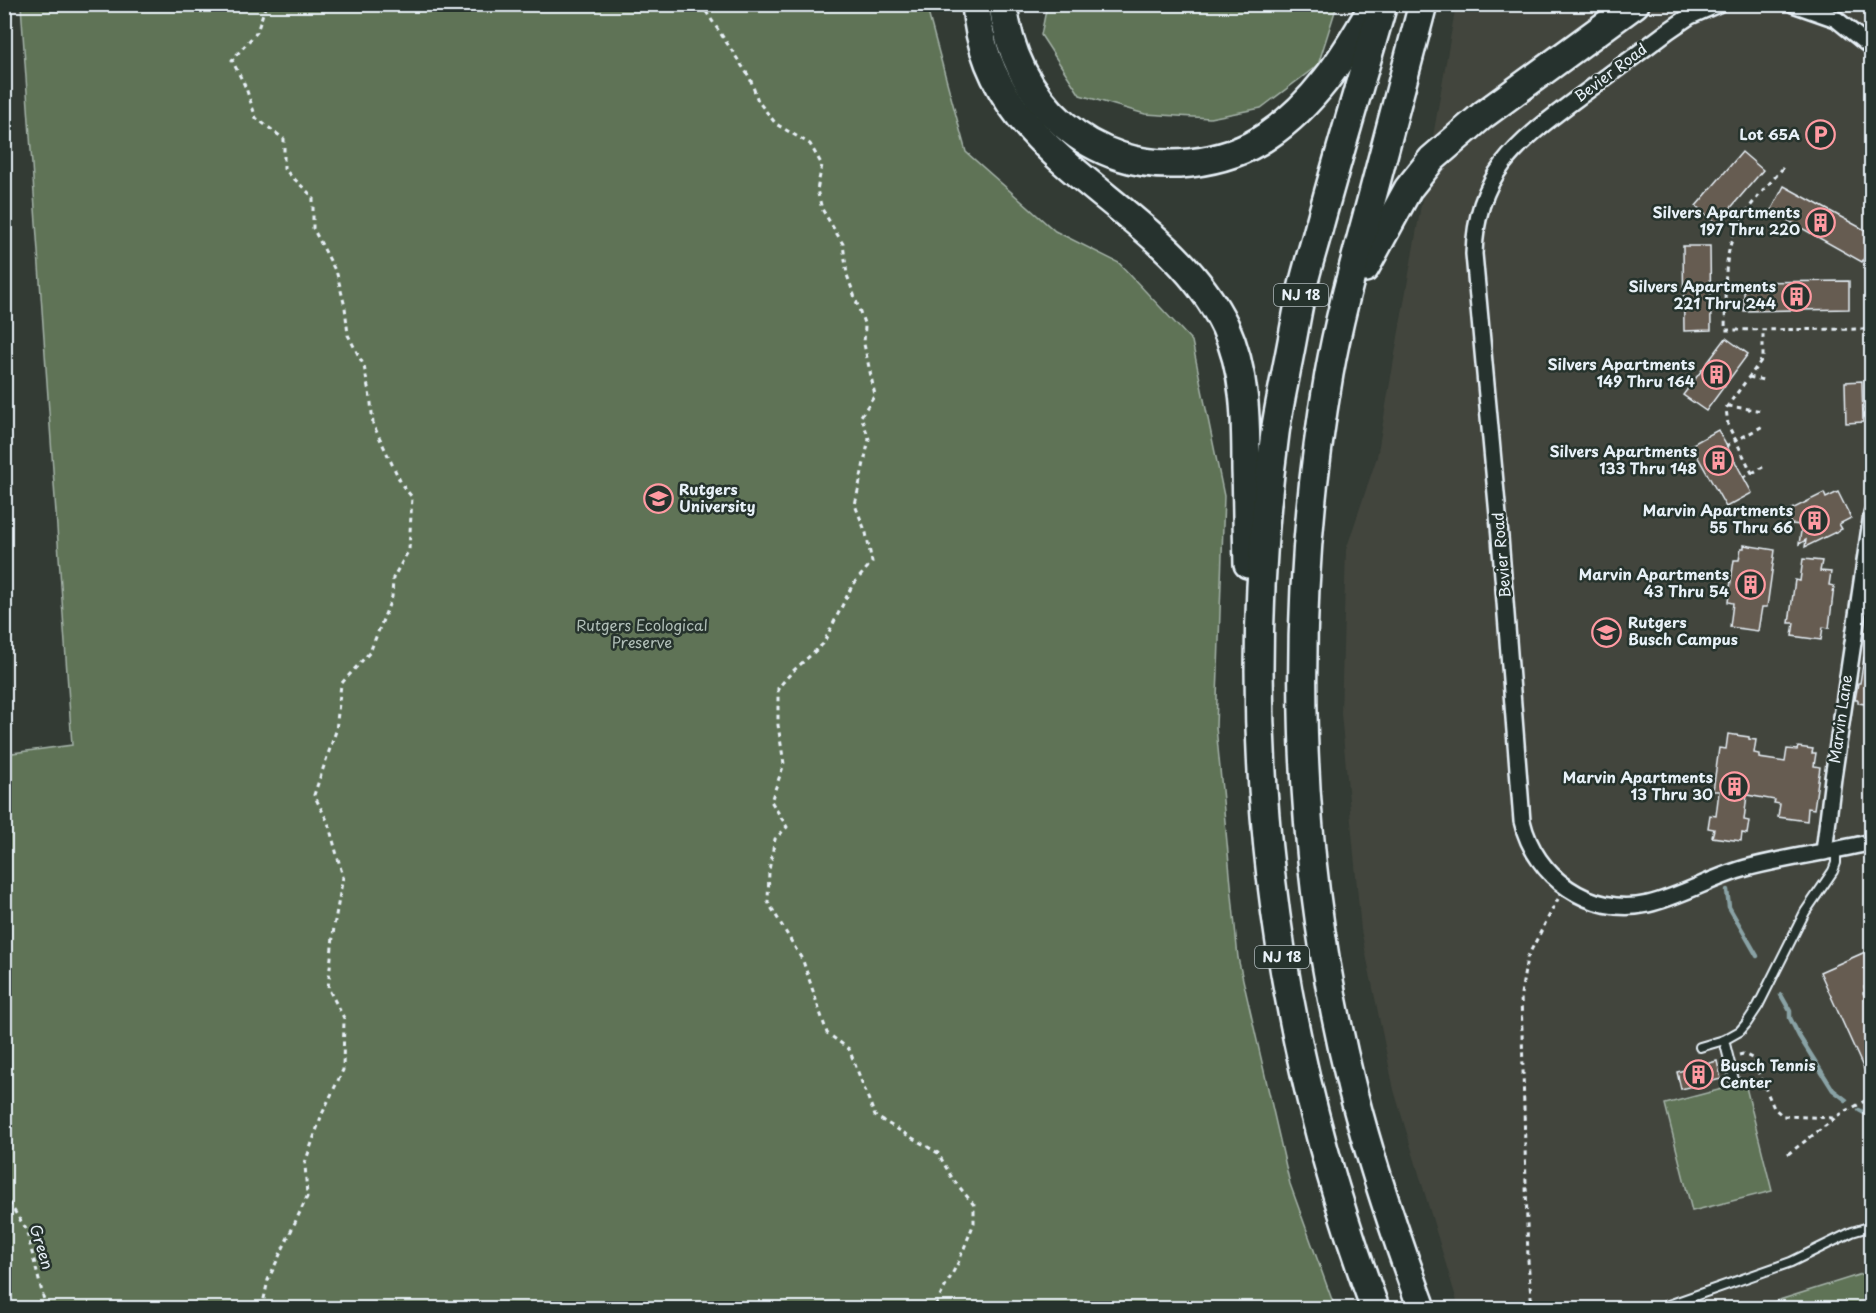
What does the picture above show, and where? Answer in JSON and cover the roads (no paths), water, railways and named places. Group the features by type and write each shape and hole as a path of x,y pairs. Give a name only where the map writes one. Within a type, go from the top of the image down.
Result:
{"highway":[{"path":"976,4 980,36 987,59 1011,107 1041,140 1184,266 1206,293 1225,327 1239,365 1244,393 1248,565 1260,594"},
{"path":"1003,4 1013,55 1033,92 1068,129 1110,154 1134,161 1180,164 1217,158 1242,150 1289,120 1328,77 1347,51 1374,4"},
{"name":"NJ 18","path":"1375,1308 1322,1146 1295,1030 1278,933 1266,838 1261,754 1260,594 1275,432 1301,292 1383,4"},
{"name":"NJ 18","path":"1422,1308 1376,1175 1340,1038 1317,899 1304,764 1303,679 1305,595 1311,512 1322,419 1341,315 1423,4"},
{"path":"1341,315 1387,225 1408,189 1432,159 1475,122 1635,4"}],"street":[{"name":"Bevier Road","path":"1718,4 1690,16 1668,31 1523,141 1499,169 1489,185 1479,212 1474,254 1500,537 1522,821 1527,839 1541,865 1565,887 1588,900 1612,906 1648,904 1721,875 1872,843"},
{"path":"1793,4 1836,19 1872,48"},
{"name":"Marvin Lane","path":"1830,851 1833,778 1872,514"}],"lane":[{"path":"1700,1047 1725,1040 1740,1031 1758,1006 1805,912 1833,871 1836,863 1830,851"},
{"path":"1725,1040 1734,1080"},
{"path":"1660,1308 1791,1262 1852,1232 1872,1226"}],"waterway":[{"path":"1727,890 1729,907 1757,956"},
{"path":"1781,995 1790,1011 1790,1018 1799,1036 1833,1090 1846,1100"},
{"path":"1859,1110 1872,1117"}],"place":[{"name":"Lot 65A","path":"1821,135"},
{"name":"Silvers Apartments 197 Thru 220","path":"1821,222"},
{"name":"Silvers Apartments 221 Thru 244","path":"1797,296"},
{"name":"Silvers Apartments 149 Thru 164","path":"1716,374"},
{"name":"Silvers Apartments 133 Thru 148","path":"1718,461"},
{"name":"Rutgers University","path":"658,499"},
{"name":"Marvin Apartments 55 Thru 66","path":"1814,520"},
{"name":"Marvin Apartments 43 Thru 54","path":"1750,584"},
{"name":"Rutgers Busch Campus","path":"1607,632"},
{"name":"Marvin Apartments 13 Thru 30","path":"1734,787"},
{"name":"Busch Tennis Center","path":"1699,1075"}],"park label":[{"name":"Rutgers Ecological Preserve","path":"642,634"}]}
